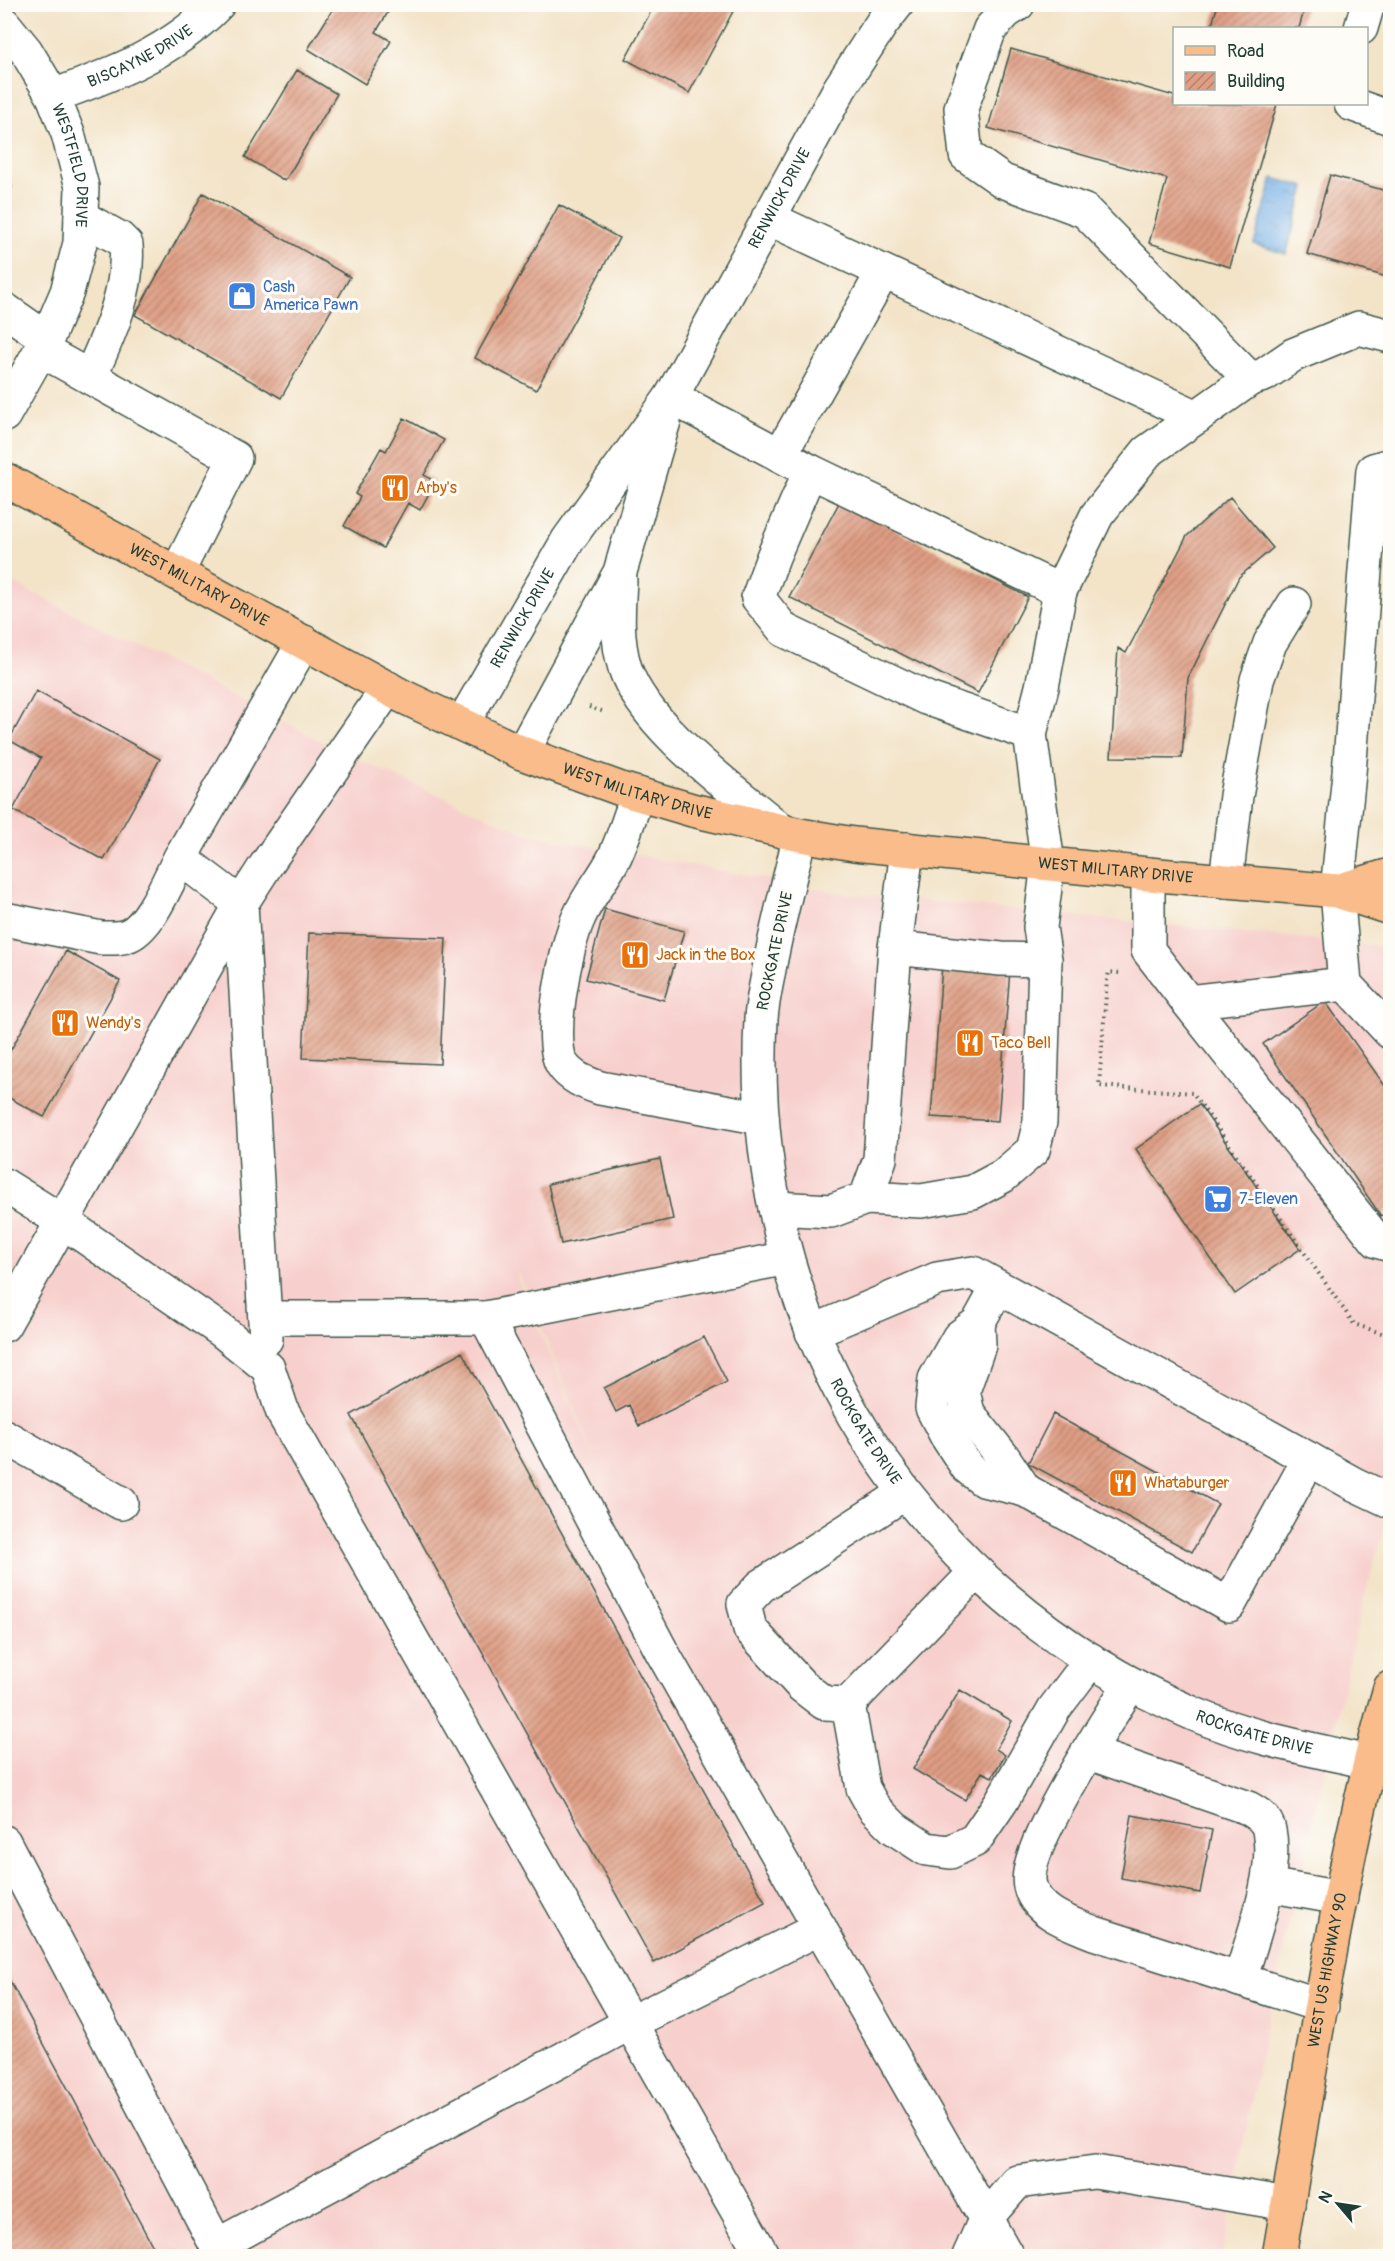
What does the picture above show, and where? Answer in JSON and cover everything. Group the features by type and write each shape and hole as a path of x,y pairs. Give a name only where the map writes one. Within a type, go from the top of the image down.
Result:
{"main road":[{"name":"WEST MILITARY DRIVE","path":"4,479 388,688 522,753 638,794 692,810 791,833 854,844 1337,891 1390,908"},
{"name":"WEST MILITARY DRIVE","path":"1337,891 1390,875"},
{"name":"WEST US HIGHWAY 90","path":"1279,2256 1341,1898 1369,1762 1390,1688"}],"street":[{"name":"BISCAYNE DRIVE","path":"53,96 106,77 151,57 182,38 218,4"},
{"name":"RENWICK DRIVE","path":"462,724 568,540 671,396 840,88 897,4"},
{"path":"1018,4 1006,12 990,29 961,108 966,154 1003,181 1085,211 1250,380"},
{"path":"1361,27 1368,4"},
{"name":"WESTFIELD DRIVE","path":"4,24 27,51 53,96 68,134 82,187 80,243 67,292 44,344 4,415"},
{"path":"1354,105 1390,118"},
{"path":"81,217 119,238 126,245 127,256 110,334 90,377"},
{"path":"768,218 1197,417"},
{"path":"780,455 883,272"},
{"path":"4,309 44,344 90,377 235,459 177,573"},
{"path":"775,1208 831,1210 866,1198 921,1201 974,1192 1003,1176 1033,1150 1040,1122 1045,960 1040,927 1048,864 1030,734 1042,687 1060,591 1097,515 1147,452 1250,380 1264,375 1293,355 1359,328 1390,336"},
{"name":"RENWICK DRIVE","path":"522,753 620,572 671,396"},
{"path":"671,396 810,471 1060,591"},
{"path":"1390,465 1373,471 1349,773 1337,891 1346,984 1390,1032"},
{"path":"810,471 758,598 784,630 926,699 1030,734"},
{"name":"RENWICK DRIVE","path":"620,572 619,640 625,668 644,707 686,750 791,833"},
{"path":"1226,881 1236,796 1257,680 1270,643 1294,604"},
{"path":"4,919 101,938 117,939 128,936 144,924 304,642"},
{"path":"4,1325 242,904 266,865 388,688"},
{"path":"638,794 614,858 574,927 555,1035 562,1064 577,1078 600,1088 762,1119"},
{"name":"ROCKGATE DRIVE","path":"791,833 761,1015 759,1088 766,1161 787,1258 801,1304 829,1372 865,1436 905,1493 954,1551 1008,1601 1067,1646 1130,1684 1196,1715 1265,1740 1369,1762"},
{"path":"866,1198 880,1159 895,948 907,849"},
{"path":"180,858 242,904"},
{"path":"1148,874 1148,950 1377,1241 1390,1245"},
{"path":"242,904 268,1368 283,1413 763,2256"},
{"path":"895,948 1001,959 1045,960"},
{"path":"1188,1002 1346,984"},
{"path":"4,1185 62,1221 222,1331 268,1368"},
{"path":"265,1318 486,1318 787,1258"},
{"path":"812,1332 937,1279 973,1273 1309,1459 1390,1501"},
{"path":"998,1287 978,1323 959,1337 935,1379 932,1408 967,1467 982,1480 1024,1490 1229,1605 1309,1459"},
{"path":"486,1318 662,1652 1007,2256"},
{"path":"4,1436 121,1503"},
{"path":"905,1493 761,1586 744,1604 750,1629 802,1686 824,1703 848,1704 976,1572"},
{"path":"848,1704 863,1788 874,1808 894,1828 926,1849 950,1852 975,1840 1001,1802 1054,1709 1091,1660"},
{"path":"1130,1684 1046,1825 1030,1862 1030,1886 1041,1905 1060,1919 1094,1933 1322,2006"},
{"path":"1089,1753 1248,1808 1261,1815 1269,1828 1270,1856 1267,1885 1240,1980"},
{"path":"4,1842 219,2251 630,2023 820,1928"},
{"path":"1267,1885 1341,1898"},
{"path":"969,2256 986,2218 1017,2182 1095,2172 1288,2204"}],"path":[{"path":"1119,973 1109,972 1107,981 1099,1086 1192,1093 1354,1324 1390,1336"}],"shaded area":[{"path":"4,578 356,759 529,835 840,893 1390,947 1390,1507 1362,1605 1262,2046 1222,2256 5,2256","holes":["516,1266 612,1502 518,1280"]}],"water":[{"path":"1273,178 1305,187 1286,254 1254,244"}],"building":[{"path":"336,4 393,4 376,32 391,41 365,84 308,49"},
{"path":"655,4 737,4 689,93 625,59"},
{"path":"1218,4 1306,4 1299,27 1211,27"},
{"path":"1011,49 1173,96 1173,105 1277,105 1230,267 1149,243 1167,179 988,128"},
{"path":"297,70 337,94 285,181 245,157"},
{"path":"1330,175 1390,192 1390,278 1307,254"},
{"path":"4,183 12,187 4,200"},
{"name":"Cash America Pawn","path":"203,193 350,277 281,398 135,315"},
{"path":"559,205 619,238 536,390 475,358"},
{"name":"Arby's","path":"404,418 444,440 424,475 435,482 420,510 408,503 383,548 344,526 360,497 355,494 381,448 386,451"},
{"path":"1230,497 1273,548 1239,577 1188,678 1182,758 1111,757 1118,648 1126,653 1187,536"},
{"path":"840,501 1028,597 978,693 789,597"},
{"path":"36,691 160,759 104,860 13,810 41,758 9,740"},
{"name":"Jack in the Box","path":"605,909 684,931 664,1000 586,979"},
{"path":"309,933 446,938 440,1064 303,1058"},
{"path":"66,951 120,981 44,1117 4,1095 4,1062"},
{"name":"Taco Bell","path":"942,965 1010,970 998,1121 931,1117"},
{"path":"1325,1001 1390,1093 1390,1209 1381,1216 1263,1044"},
{"name":"7-Eleven","path":"1199,1104 1300,1249 1235,1294 1136,1149"},
{"path":"660,1159 673,1219 561,1244 548,1184"},
{"path":"704,1337 727,1382 639,1426 629,1405 616,1412 604,1388"},
{"path":"462,1352 765,1902 654,1963 351,1415"},
{"name":"Whataburger","path":"1053,1414 1218,1504 1192,1552 1028,1463"},
{"path":"960,1690 1012,1721 996,1749 1005,1755 992,1777 982,1772 965,1800 913,1769"},
{"path":"1132,1815 1212,1830 1200,1893 1121,1878"},
{"path":"4,1970 158,2256 4,2256"}],"place":[{"name":"Cash America Pawn","path":"242,296"},
{"name":"Arby's","path":"395,488"},
{"name":"Jack in the Box","path":"635,955"},
{"name":"Wendy's","path":"65,1023"},
{"name":"Taco Bell","path":"970,1043"},
{"name":"7-Eleven","path":"1218,1199"},
{"name":"Whataburger","path":"1123,1483"}]}
